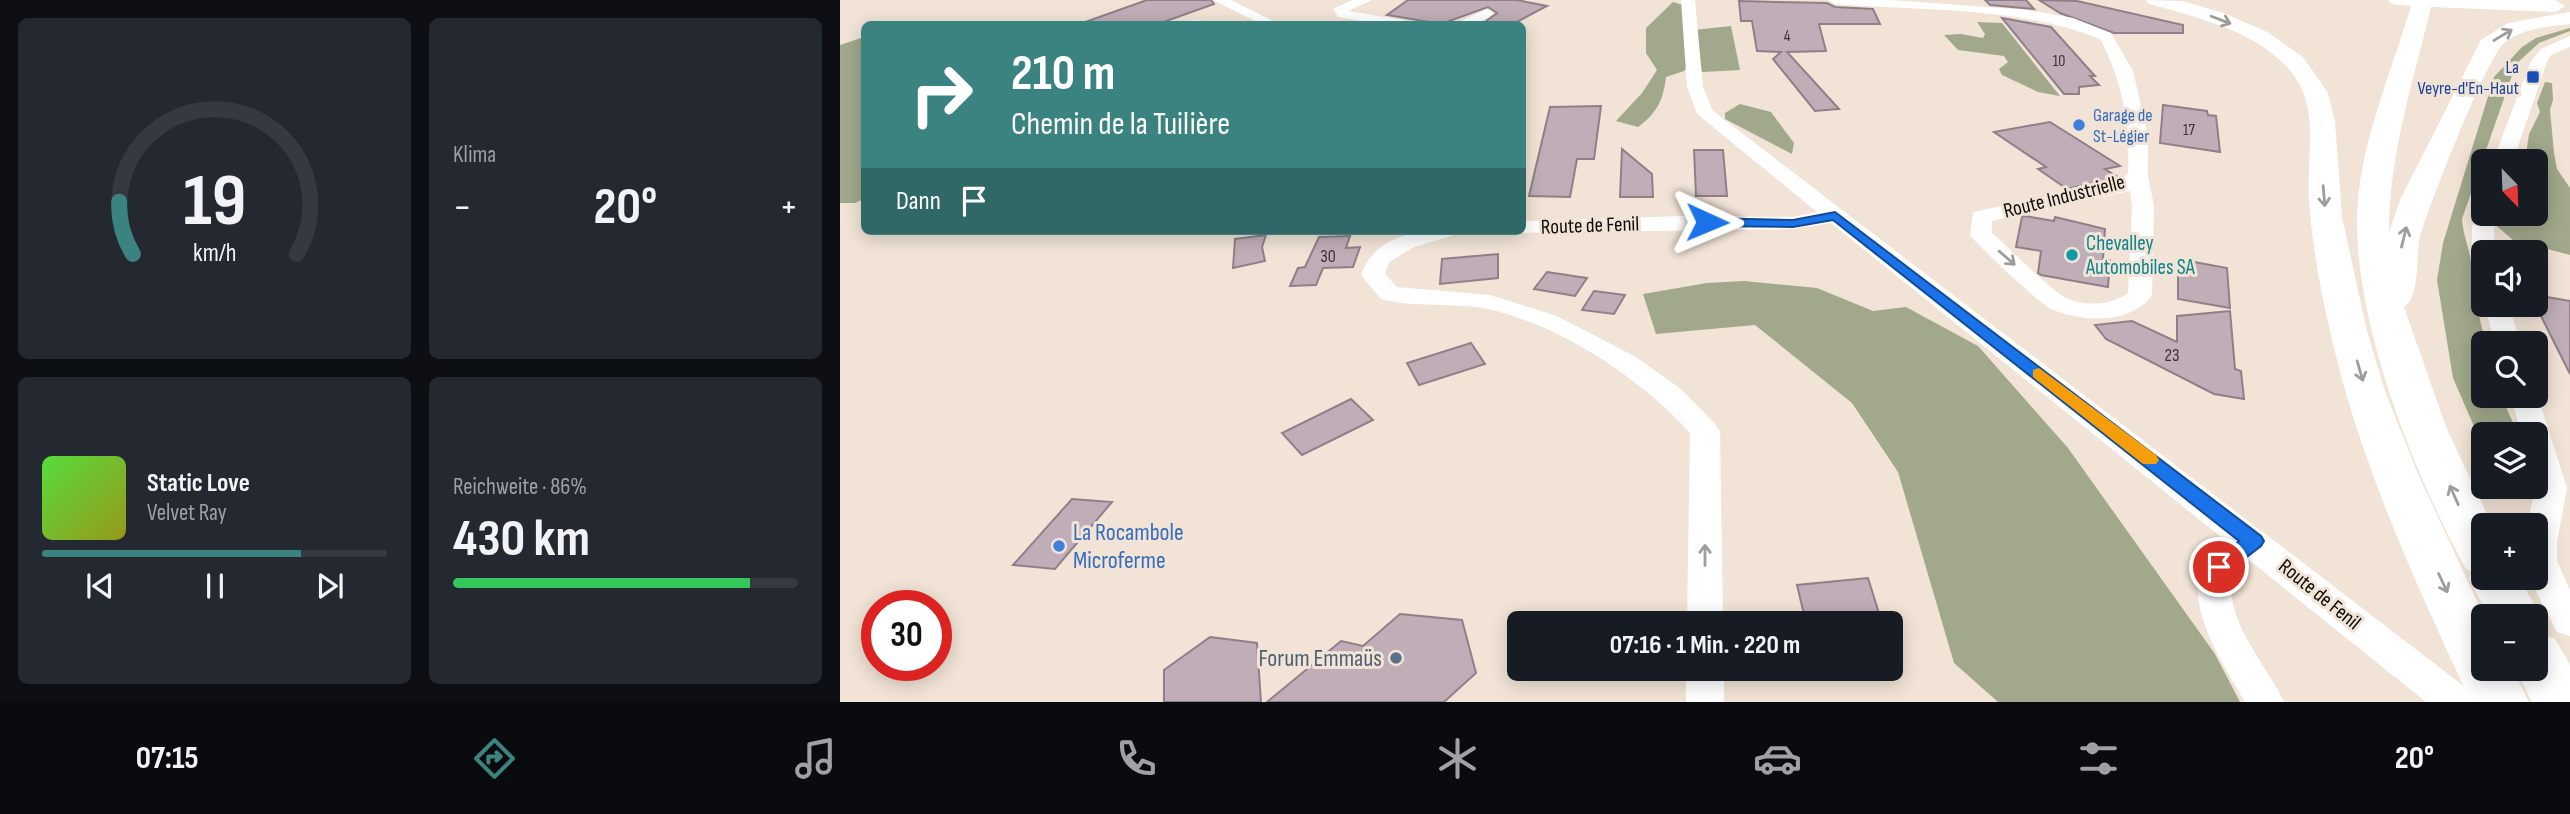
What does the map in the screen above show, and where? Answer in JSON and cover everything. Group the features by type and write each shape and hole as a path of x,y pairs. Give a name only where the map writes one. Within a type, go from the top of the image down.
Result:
{"highway":[{"path":"2155,0 2212,17 2251,33 2290,58 2309,80 2321,112 2323,197 2343,305 2363,385 2393,472 2471,642"},
{"path":"2561,0 2570,0"},
{"path":"2343,305 2356,165 2409,2"},
{"path":"2409,2 2570,6"},
{"path":"2409,2 2374,193 2375,252 2393,329 2422,420 2471,529"},
{"path":"2393,329 2396,280 2408,220 2424,179 2486,51 2497,37 2511,30 2570,18"},
{"path":"2548,678 2561,702"},
{"path":"2490,681 2500,702"}],"street":[{"path":"1220,0 1266,21"},
{"path":"1365,0 1340,9 1343,14 1385,21"},
{"path":"1688,0 1694,23 1695,98 1706,114 1835,216"},
{"name":"Route Industrielle","path":"1835,0 2027,14 2068,21 2106,36 2125,71 2139,136 2138,176 2143,206 2140,295 2124,308 2088,311 2058,303 1981,235 1981,217 2125,186 2138,176"},
{"path":"1468,21 1487,13"},
{"path":"2507,149 2539,61 2546,52 2570,41"},
{"name":"Route de Fenil","path":"1526,228 1684,222 1793,223 1835,216 2254,541 2455,702"},
{"path":"1430,235 1406,242 1379,258 1373,275 1390,294 1490,302 1548,321 1627,363 1671,395 1705,431 1705,611"},
{"path":"2548,477 2551,488 2540,542 2540,561 2549,586 2570,621"},
{"path":"2254,541 2219,567 2213,592 2223,625 2265,702"},
{"path":"1705,681 1705,702"}],"green space":[{"path":"1673,2 1690,7 1694,30 1731,26 1740,70 1703,72 1693,67 1693,59 1684,71 1666,77 1658,106 1645,122 1638,127 1616,121 1642,93 1657,70 1646,53 1646,28"},
{"path":"1977,22 2002,23 2060,96 2038,92 2002,75 1999,69 2008,62 2004,56 1958,50 1944,35 1961,34 1983,38 1985,34"},
{"path":"2570,28 2570,31 2539,43 2516,64 2486,149 2472,149 2494,77 2522,47 2536,38"},
{"path":"861,38 861,200 855,203 840,203 840,45"},
{"path":"2545,82 2552,83 2553,100 2550,110 2554,153 2557,169 2570,188 2570,255 2548,249 2548,240 2513,240 2497,226 2548,226 2548,149 2527,149 2529,134 2540,112 2537,103"},
{"path":"1740,104 1771,112 1794,143 1792,154 1725,119 1725,113"},
{"path":"2471,152 2471,193 2462,219 2471,264 2471,317 2480,317 2483,331 2471,331 2471,408 2506,408 2513,422 2472,422 2453,378 2437,280 2443,243"},
{"path":"1744,281 1817,288 1873,311 1906,307 1978,346 2068,448 2215,654 2240,702 1998,702 1954,663 1898,472 1852,403 1755,325 1656,334 1643,294 1707,283"}],"building":[{"path":"1147,0 1211,0 1214,4 1166,21 1088,21"},
{"path":"1408,0 1517,0 1547,6 1519,21 1486,21 1497,13 1488,7 1449,21 1423,21 1387,15"},
{"path":"1985,0 2026,0 2034,9 1990,5"},
{"path":"2039,0 2077,1 2183,25 2183,33 2114,33 2060,13"},
{"path":"1739,1 1827,3 1835,7 1873,9 1880,24 1819,24 1826,51 1787,52 1839,109 1815,111 1773,59 1781,52 1757,51 1752,21 1741,21"},
{"path":"2002,18 2051,27 2095,76 2090,76 2099,85 2079,87 2079,94 2064,94"},
{"path":"2163,105 2207,111 2208,115 2216,116 2220,152 2160,143"},
{"path":"1601,106 1594,159 1577,159 1570,197 1529,196 1550,107"},
{"path":"2050,122 2120,166 2105,169 2118,177 2067,189 2038,169 2046,167 1994,132"},
{"path":"1622,149 1652,174 1653,197 1620,197"},
{"path":"1694,150 1723,150 1727,196 1696,196"},
{"name":"Chevalley Automobiles SA","path":"2022,217 2054,221 2055,217 2105,229 2103,259 2110,260 2108,287 2038,273 2041,251 2016,247"},
{"path":"1266,235 1262,247 1265,261 1233,268 1235,239"},
{"path":"1350,236 1346,248 1360,247 1353,267 1323,268 1316,285 1290,286 1298,268 1305,267 1319,237"},
{"path":"1498,254 1498,278 1440,284 1442,259"},
{"path":"2178,259 2227,268 2230,308 2178,299"},
{"path":"1547,272 1587,278 1575,296 1534,289"},
{"path":"1594,291 1625,295 1614,314 1582,310"},
{"path":"2548,297 2570,301 2570,374 2542,317 2548,317"},
{"path":"2230,311 2235,369 2241,371 2244,399 2214,394 2106,339 2095,325 2132,321 2177,342 2177,316"},
{"path":"1471,343 1485,364 1419,385 1407,363"},
{"path":"1351,399 1373,420 1302,455 1282,433"},
{"path":"1072,499 1112,502 1055,569 1013,565"},
{"path":"1868,578 1878,611 1803,611 1797,585"},
{"name":"Forum Emmaüs","path":"1400,614 1462,620 1476,673 1444,702 1267,702 1341,641 1363,646"},
{"path":"1210,637 1257,643 1261,702 1164,702 1164,670"}],"slow traffic":[{"path":"2039,373 2150,460"}],"place":[{"name":"La Veyre-d'En-Haut","path":"2533,77"},
{"name":"Garage de St-Légier","path":"2079,125"},
{"name":"Chevalley Automobiles SA","path":"2072,255"},
{"name":"La Rocambole Microferme","path":"1059,546"},
{"name":"Forum Emmaüs","path":"1396,658"}],"route":[{"path":"1707,222 1793,223 1835,216 2254,541 2219,567"}]}
